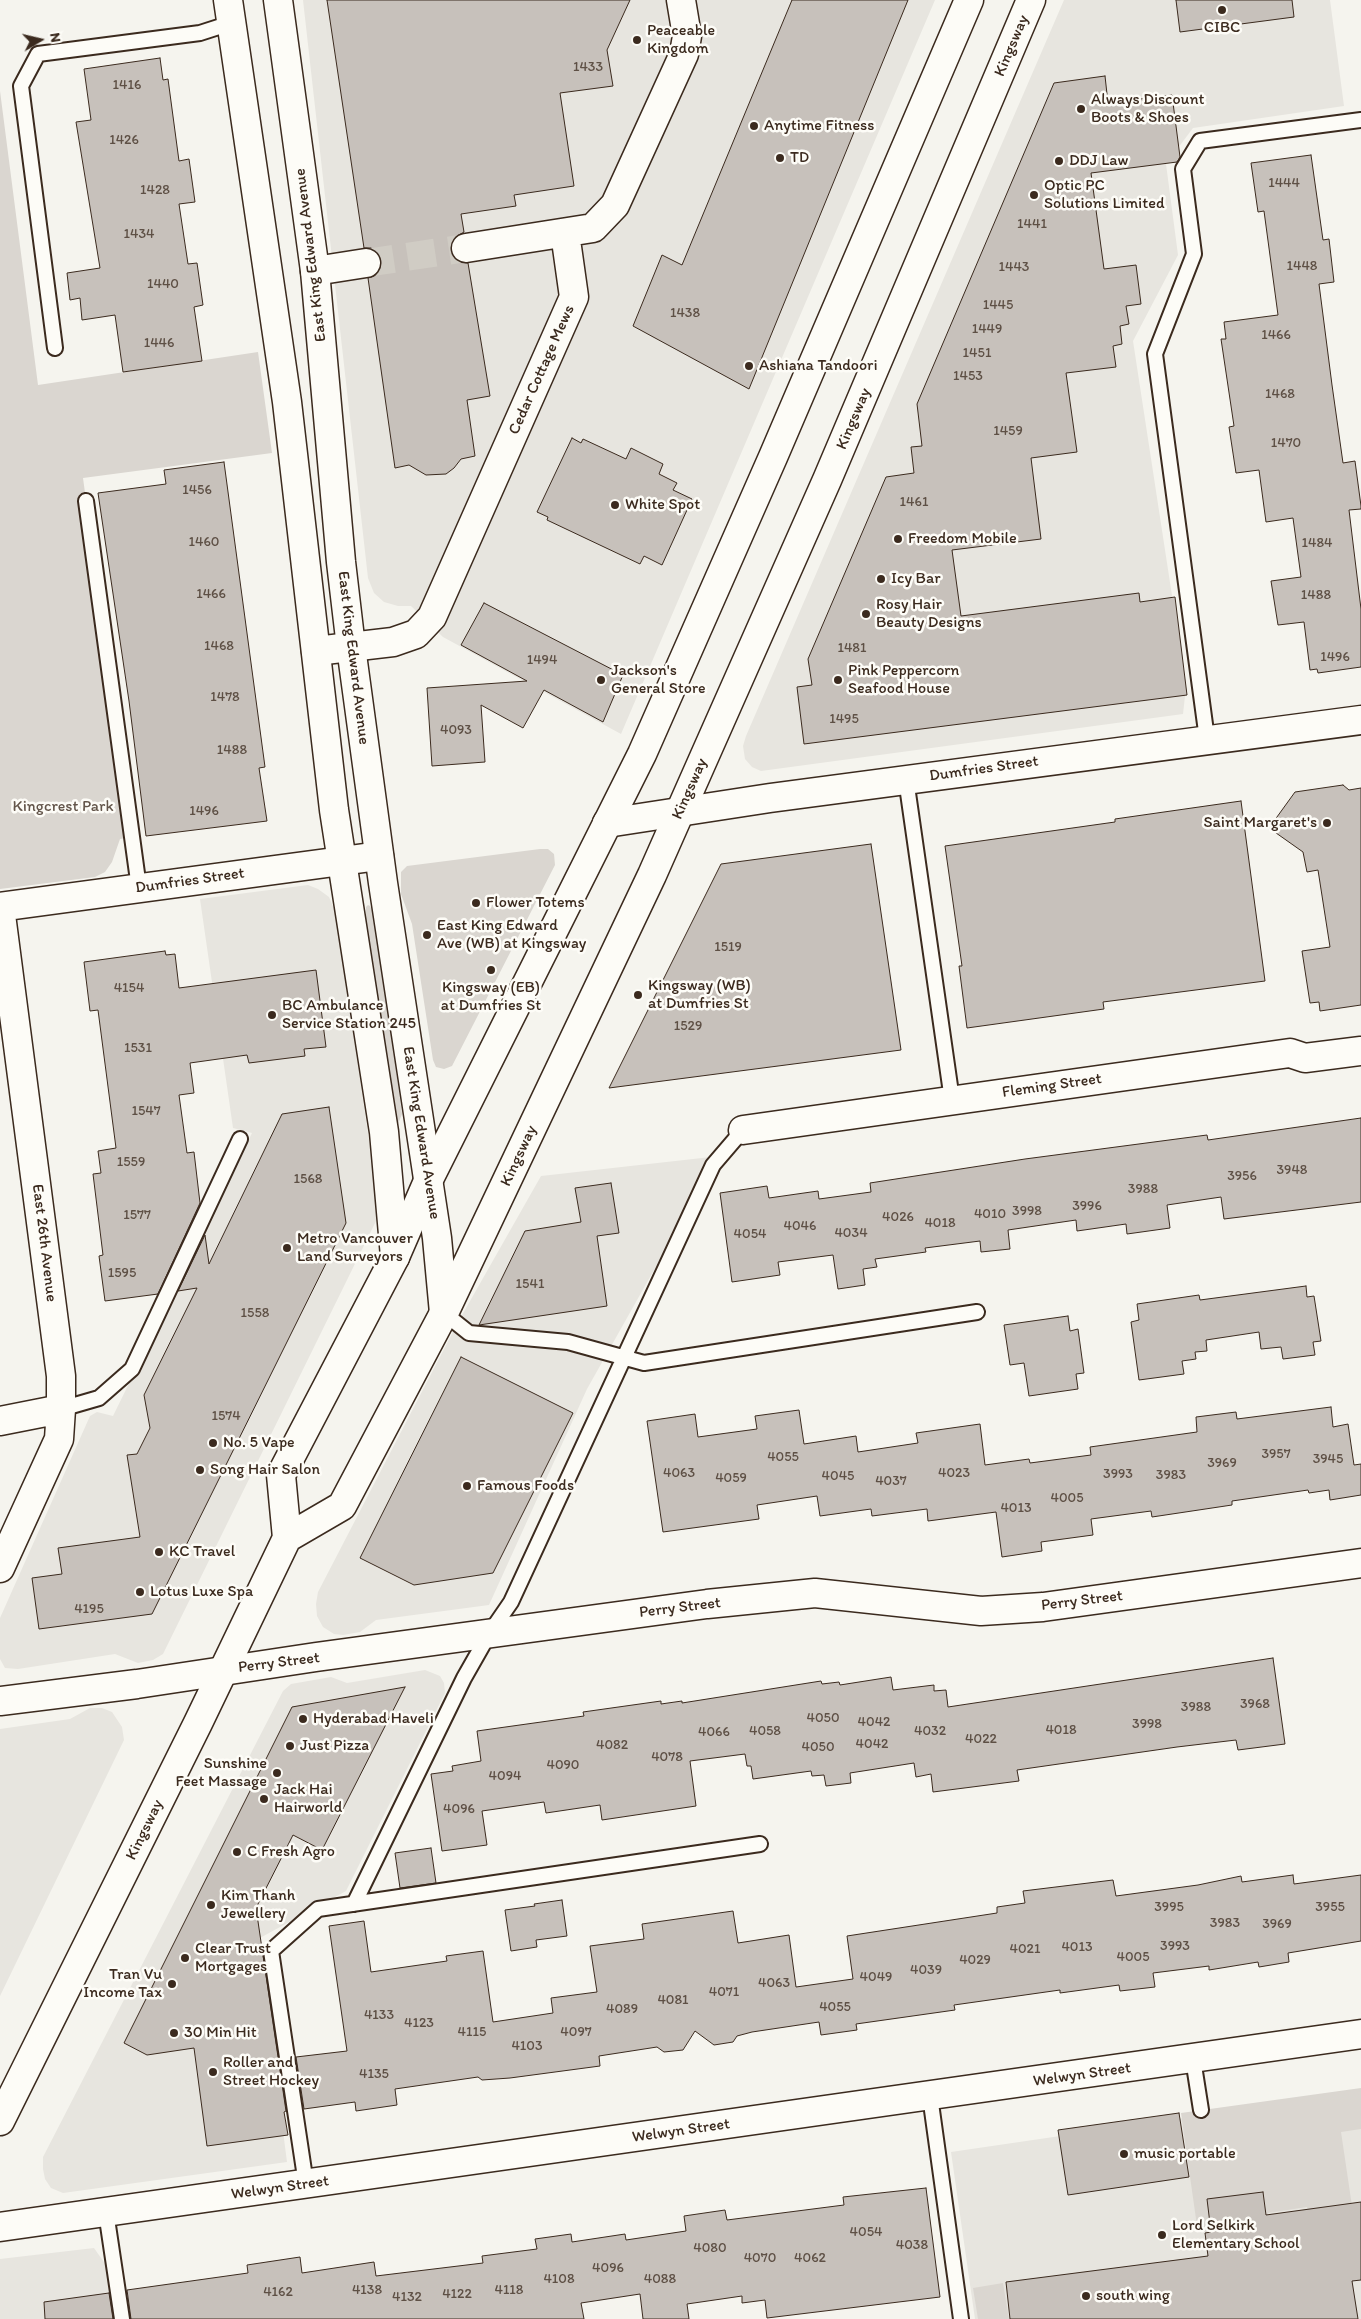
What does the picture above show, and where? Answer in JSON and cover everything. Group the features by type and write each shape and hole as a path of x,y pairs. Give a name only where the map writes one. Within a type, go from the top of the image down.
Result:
{"main road":[{"name":"East King Edward Avenue","path":"278,0 315,271 341,562 351,647 379,856 437,1238 444,1313"},
{"path":"466,248 593,228 615,205 684,54 687,36 681,0"},
{"path":"287,1538 281,1475 395,1257 428,1180 642,754 689,650 969,0"},
{"name":"Kingsway","path":"0,2121 287,1538 342,1506 444,1313 680,812 831,471 1032,0"},
{"path":"229,11 286,402 334,810 384,1132 395,1257"},
{"name":"Cedar Cottage Mews","path":"316,651 393,642 416,634 432,617 574,297 565,233"},
{"path":"315,271 366,263"},
{"name":"Dumfries Street","path":"607,823 906,779 1361,720"},
{"name":"Dumfries Street","path":"0,907 379,856"},
{"name":"East 26th Avenue","path":"0,907 61,1376 59,1439 0,1568"},
{"name":"Fleming Street","path":"743,1130 1290,1053 1305,1058 1361,1051"},
{"path":"0,1421 61,1409"},
{"name":"Perry Street","path":"0,1701 137,1684 223,1670 706,1604 815,1593 981,1611 1043,1607 1361,1563"},
{"name":"Welwyn Street","path":"0,2228 1361,2034"}],"lane":[{"path":"55,348 21,86 38,54 200,33 229,11"},
{"path":"1207,740 1155,354 1194,254 1183,169 1200,141 1361,120"},
{"path":"86,501 139,888"},
{"path":"906,779 952,1100"},
{"path":"354,1904 464,1678 489,1634 511,1602 712,1165 743,1130"},
{"path":"61,1409 99,1398 132,1368 240,1139"},
{"path":"444,1313 469,1333 568,1342 644,1363 977,1312"},
{"path":"306,2184 271,1951 318,1909 760,1844"},
{"path":"1193,2059 1201,2110"},
{"path":"930,2096 961,2319"},
{"path":"106,2212 122,2319"}],"shaded area":[{"path":"303,0 935,0 621,734 443,637 411,606 398,606 384,602 374,593 368,578"},
{"path":"1064,0 1330,0 1344,106 1193,128 1166,164 1178,255 1133,341 1186,687 1183,714 761,771 752,767 745,759 743,746 746,736"},
{"path":"308,885 329,897 335,911 378,1201 377,1219 163,1654 153,1660 138,1663 115,1654 18,1669 5,1668 0,1659 0,1618 90,1416 97,1412 113,1416 252,1133 233,1128 200,899"},
{"path":"720,1156 713,1165 587,1389 489,1605 376,1620 360,1632 343,1635 334,1634 323,1627 317,1616 318,1592 457,1324 541,1176"},
{"path":"425,1670 440,1676 444,1683 445,1693 346,1891 258,1939 287,2162 63,2193 51,2188 45,2179 43,2157 283,1691 291,1684 331,1677 347,1683"},
{"path":"90,1708 102,1708 112,1712 122,1727 124,1740 0,1996 0,1729 70,1719"},
{"name":"Lord Selkirk Elementary School","path":"1361,2092 1361,2319 975,2319 951,2152"},
{"path":"94,2248 106,2265 114,2319 0,2319 0,2259"}],"green space":[{"name":"Kingcrest Park","path":"0,91 38,385 258,352 272,453 83,478 132,837 120,839 112,862 105,872 95,877 0,889"},
{"path":"548,849 554,854 555,865 452,1066 444,1069 436,1067 433,1060 412,924 401,894 401,872 407,866"},
{"path":"368,905 375,916 402,1114 398,1124 393,1125 366,925 366,907"},
{"path":"1361,2088 1361,2129 1341,2132 1353,2213 1310,2218 1307,2207 1268,2213 1269,2223 1198,2233 1181,2113"},
{"path":"1003,2283 1009,2319 978,2319 973,2288"}],"building":[{"path":"327,0 630,0 607,50 613,86 560,93 574,186 514,195 516,206 461,214 464,232 452,242 451,251 454,258 460,262 468,263 490,396 467,400 475,456 461,459 446,474 426,475 409,465 395,468 368,278 376,275 381,268 381,261 378,253 371,248 364,248"},
{"path":"792,0 908,0 749,389 633,326 662,255 682,265"},
{"name":"CIBC","path":"1176,0 1292,0 1294,17 1180,32"},
{"path":"160,58 163,80 168,79 179,161 189,159 195,202 179,204 188,264 197,263 203,305 194,307 202,361 123,372 115,315 82,320 80,298 70,300 67,273 100,268 76,122 91,120 84,69"},
{"path":"1105,76 1108,103 1172,95 1180,157 1177,162 1091,173 1104,269 1136,265 1141,304 1126,306 1129,324 1120,326 1122,344 1113,346 1116,367 1066,373 1077,452 1031,458 1041,539 952,550 961,616 1139,593 1140,602 1175,597 1187,695 804,744 797,687 812,685 808,659 886,477 914,473 911,447 922,446 917,404 1054,83"},
{"path":"1311,155 1323,240 1329,239 1334,282 1319,284 1343,463 1355,461 1361,506 1361,509 1349,510 1361,609 1361,667 1318,673 1317,669 1310,670 1304,622 1278,625 1271,581 1301,577 1293,518 1266,522 1259,470 1236,473 1229,427 1234,426 1221,339 1226,339 1224,322 1278,315 1264,211 1258,212 1251,163"},
{"name":"White Spot","path":"572,438 581,443 583,439 626,459 631,448 663,464 659,474 677,483 673,490 692,499 662,565 644,556 640,564 547,520 548,517 537,512"},
{"path":"224,462 265,767 259,768 267,821 146,836 129,701 98,493 166,484 164,470"},
{"path":"484,603 623,675 603,722 544,690 523,728 481,705 485,762 432,766 427,688 527,681 461,645"},
{"path":"1343,785 1349,790 1361,788 1361,1005 1320,1011 1319,1002 1310,1003 1302,951 1330,947 1318,870 1307,872 1303,852 1269,828 1295,792"},
{"path":"1241,801 1265,981 1103,1002 1104,1009 967,1028 959,966 962,966 945,846 1115,822 1115,819"},
{"path":"871,844 901,1050 609,1088 721,864"},
{"path":"165,951 166,955 175,954 179,988 316,970 326,1047 304,1049 305,1056 249,1063 247,1055 190,1063 194,1093 179,1095 187,1153 194,1152 200,1203 158,1294 105,1301 99,1256 103,1255 93,1174 101,1173 98,1151 116,1148 98,1010 90,1011 84,962"},
{"path":"329,1107 346,1223 152,1614 39,1629 32,1578 62,1574 58,1548 140,1537 127,1455 137,1454 150,1428 144,1395 197,1288 178,1291 205,1235 209,1264 282,1114"},
{"path":"1361,1118 1361,1202 1224,1219 1221,1197 1167,1205 1170,1228 1127,1234 1126,1224 1077,1231 1076,1220 1008,1230 1010,1249 981,1252 980,1241 925,1248 926,1252 875,1259 877,1267 863,1269 865,1285 838,1289 833,1255 778,1262 780,1275 732,1282 720,1193 767,1186 769,1198 818,1191 819,1199 871,1192 870,1183 1025,1159 1207,1135 1208,1140"},
{"path":"611,1183 619,1233 597,1236 607,1306 479,1325 525,1231 581,1222 575,1188"},
{"path":"1306,1286 1307,1297 1314,1296 1321,1341 1313,1342 1315,1355 1283,1359 1281,1347 1261,1349 1259,1332 1206,1340 1207,1351 1195,1352 1196,1359 1182,1361 1184,1374 1139,1380 1131,1322 1139,1320 1137,1304 1199,1295 1200,1300"},
{"path":"1068,1316 1070,1331 1078,1329 1084,1373 1076,1374 1078,1389 1029,1396 1024,1363 1010,1365 1004,1325"},
{"name":"Famous Foods","path":"461,1357 573,1413 493,1573 414,1585 360,1558"},
{"path":"1331,1407 1333,1427 1348,1424 1354,1465 1361,1464 1361,1495 1330,1500 1329,1490 1309,1493 1308,1490 1232,1501 1232,1505 1152,1517 1151,1511 1091,1519 1093,1535 1041,1542 1042,1551 1002,1557 996,1512 928,1521 927,1509 872,1516 871,1509 820,1516 817,1496 757,1505 759,1519 663,1532 647,1421 695,1414 698,1437 757,1429 755,1416 799,1410 804,1444 856,1436 858,1452 918,1443 916,1433 980,1424 985,1465 1029,1459 1030,1463 1091,1455 1090,1447 1197,1432 1196,1417 1236,1412 1237,1419"},
{"path":"1273,1658 1285,1744 1238,1750 1236,1740 1177,1747 1017,1770 1019,1781 933,1792 931,1774 916,1777 914,1763 850,1773 851,1783 826,1786 824,1775 812,1776 811,1771 753,1779 751,1766 747,1766 745,1754 690,1761 696,1806 602,1820 600,1805 546,1813 544,1802 482,1811 487,1845 442,1851 431,1774 453,1771 452,1766 481,1761 477,1731 584,1716 583,1712 661,1701 661,1704 682,1701 682,1703 821,1681 822,1684 839,1682 840,1685 891,1677 893,1690 934,1685 934,1691 946,1690 948,1707"},
{"path":"405,1687 322,1850 293,1835 256,1908 288,2135 207,2146 194,2048 147,2055 124,2043 292,1707"},
{"path":"431,1848 436,1883 400,1888 395,1853"},
{"path":"1293,1875 1294,1884 1361,1875 1361,1941 1288,1953 1289,1962 1259,1967 1258,1962 1209,1970 1209,1966 1153,1973 1155,1987 1120,1991 1119,1985 1060,1993 1060,1990 954,2005 955,2010 856,2024 857,2030 821,2035 819,2022 752,2032 737,2036 733,2042 714,2045 695,2031 683,2050 664,2052 657,2047 599,2056 600,2066 510,2078 482,2080 478,2077 395,2089 397,2105 356,2111 355,2102 304,2109 296,2057 347,2051 329,1926 364,1921 371,1972 447,1961 446,1956 483,1951 493,2022 553,2013 551,1998 597,1992 590,1946 644,1939 642,1924 733,1911 738,1943 789,1935 796,1987 853,1979 847,1936 997,1913 997,1907 1025,1903 1023,1891 1113,1880 1116,1896 1198,1885 1241,1876 1242,1882"},
{"path":"562,1900 567,1936 536,1940 537,1947 511,1951 505,1910"},
{"name":"music portable","path":"1179,2113 1189,2177 1068,2195 1058,2130"},
{"path":"926,2188 940,2297 767,2318 765,2300 742,2303 742,2296 687,2304 689,2319 643,2319 640,2294 581,2303 584,2319 131,2319 127,2290 248,2273 247,2265 300,2257 302,2273 374,2262 376,2276 483,2263 482,2256 537,2249 535,2239 571,2234 572,2242 625,2234 626,2240 686,2231 684,2216 725,2210 727,2220 844,2205 843,2197"},
{"path":"1263,2192 1266,2215 1361,2202 1361,2280 1352,2281 1358,2319 1010,2319 1006,2282 1208,2256 1205,2233 1211,2232 1207,2199"},
{"path":"109,2293 113,2319 45,2319 44,2302"}],"tunnel":[{"path":"366,263 466,248"}],"place":[{"name":"CIBC","path":"1222,10"},
{"name":"Peaceable Kingdom","path":"637,40"},
{"name":"Always Discount Boots & Shoes","path":"1081,109"},
{"name":"Anytime Fitness","path":"754,126"},
{"name":"TD","path":"780,158"},
{"name":"DDJ Law","path":"1059,161"},
{"name":"Optic PC Solutions Limited","path":"1034,195"},
{"name":"Ashiana Tandoori","path":"749,366"},
{"name":"White Spot","path":"615,505"},
{"name":"Freedom Mobile","path":"898,539"},
{"name":"Icy Bar","path":"881,579"},
{"name":"Rosy Hair Beauty Designs","path":"866,614"},
{"name":"Jackson's General Store","path":"601,680"},
{"name":"Pink Peppercorn Seafood House","path":"838,680"},
{"name":"Saint Margaret's","path":"1327,823"},
{"name":"Flower Totems","path":"476,903"},
{"name":"East King Edward Ave (WB) at Kingsway","path":"427,935"},
{"name":"Kingsway (EB) at Dumfries St","path":"491,970"},
{"name":"Kingsway (WB) at Dumfries St","path":"638,995"},
{"name":"BC Ambulance Service Station 245","path":"272,1015"},
{"name":"Metro Vancouver Land Surveyors","path":"287,1248"},
{"name":"No. 5 Vape","path":"213,1443"},
{"name":"Song Hair Salon","path":"200,1470"},
{"name":"Famous Foods","path":"467,1486"},
{"name":"KC Travel","path":"159,1552"},
{"name":"Lotus Luxe Spa","path":"140,1592"},
{"name":"Hyderabad Haveli","path":"303,1719"},
{"name":"Just Pizza","path":"290,1746"},
{"name":"Sunshine Feet Massage","path":"277,1773"},
{"name":"Jack Hai Hairworld","path":"264,1799"},
{"name":"C Fresh Agro","path":"237,1852"},
{"name":"Kim Thanh Jewellery","path":"211,1905"},
{"name":"Clear Trust Mortgages","path":"185,1958"},
{"name":"Tran Vu Income Tax","path":"172,1984"},
{"name":"30 Min Hit","path":"174,2033"},
{"name":"Roller and Street Hockey","path":"213,2072"},
{"name":"music portable","path":"1124,2154"},
{"name":"Lord Selkirk Elementary School","path":"1162,2235"},
{"name":"south wing","path":"1086,2296"}]}
